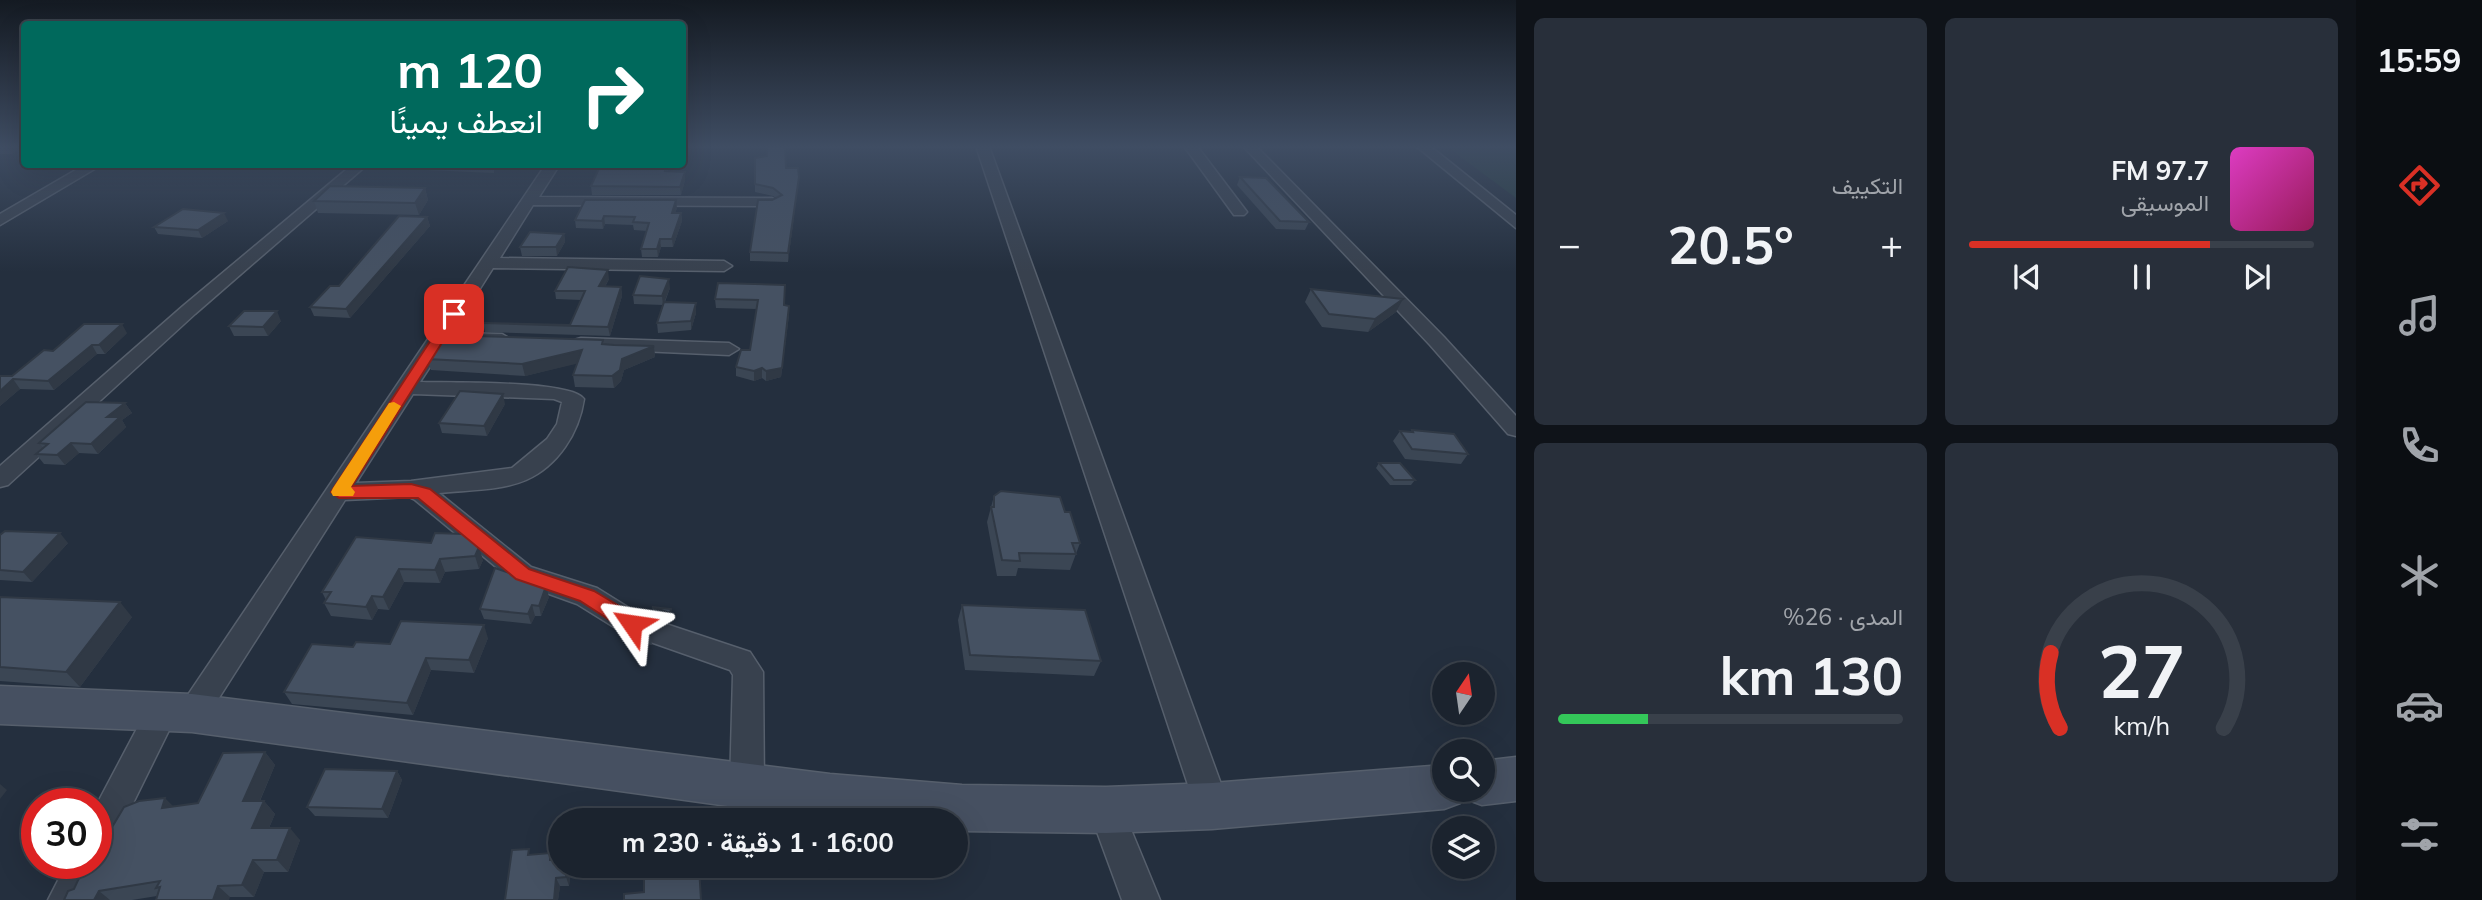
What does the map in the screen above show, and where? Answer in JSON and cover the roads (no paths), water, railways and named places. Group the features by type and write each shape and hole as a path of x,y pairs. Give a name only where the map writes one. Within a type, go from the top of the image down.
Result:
{"street":[{"path":"0,220 55,188"},
{"path":"0,479 189,310 334,188"},
{"path":"112,817 177,713 339,492 539,188"},
{"path":"997,188 1212,806"},
{"path":"1221,188 1239,212"},
{"path":"1290,188 1437,341 1516,429"},
{"path":"1473,188 1516,223"},
{"path":"531,201 772,202"},
{"path":"488,263 724,266"},
{"path":"438,338 519,341"},
{"path":"559,343 729,348"},
{"path":"339,492 411,489 517,475 532,467 563,434 573,399 557,393 406,388"},
{"path":"411,489 439,503 522,574 587,596 632,624 740,661 748,672 747,786"},
{"path":"0,705 177,713 894,803 1035,811 1106,810 1212,806 1432,788"},
{"path":"1495,781 1516,779"},
{"path":"1106,810 1141,900"},
{"path":"67,900 78,879"}]}
